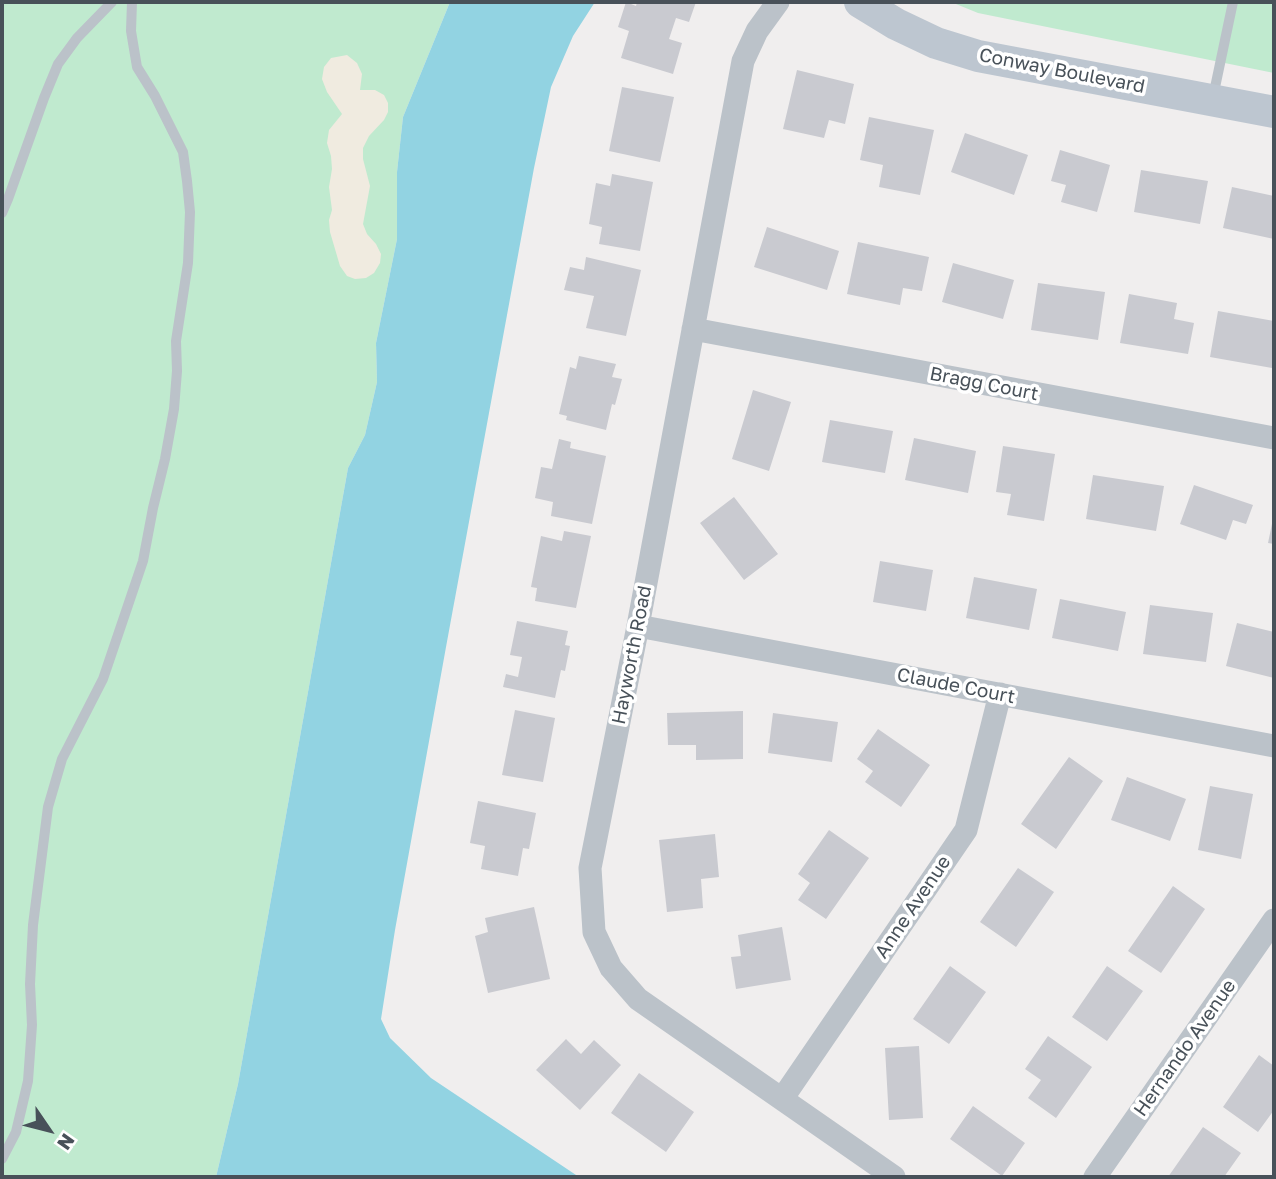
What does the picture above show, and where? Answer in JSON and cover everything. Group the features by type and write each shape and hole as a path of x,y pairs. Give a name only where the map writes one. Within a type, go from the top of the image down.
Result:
{"street":[{"name":"Hayworth Road","path":"778,2 757,31 743,61 590,868 594,932 611,968 638,999 894,1177"},
{"name":"Conway Boulevard","path":"860,2 936,43 978,56 1274,112"},
{"name":"Bragg Court","path":"693,329 1274,438"},
{"name":"Claude Court","path":"638,626 1274,746"},
{"name":"Anne Avenue","path":"782,1099 966,830 1000,694"},
{"name":"Hernando Avenue","path":"1096,1177 1274,920"}],"lane":[{"path":"2,213 58,64 77,38 111,2"},
{"path":"2,1159 16,1132 28,1081 32,1025 30,984 33,925 48,807 62,759 103,679 143,561 174,409 176,341 188,263 190,212 187,181 183,152 165,114 137,67 131,31 132,2"},
{"path":"1212,100 1233,2"}],"green space":[{"path":"2,2 450,2 403,117 397,172 397,239 376,343 377,382 365,435 348,468 238,1084 216,1177 2,1177"},
{"path":"951,2 1274,2 1274,73 978,13"}],"sand":[{"path":"347,55 357,63 362,74 360,90 375,90 384,95 388,103 384,120 369,136 363,148 370,186 363,224 381,254 380,263 374,273 366,278 355,279 347,276 340,266 330,232 332,210 329,187 332,169 327,143 329,130 342,114 327,92 322,79 324,67 331,58"}],"water":[{"path":"450,2 595,2 573,36 551,87 446,647 381,1019 390,1038 431,1078 579,1177 216,1177 238,1084 348,468 365,435 377,382 376,343 397,239 397,172 403,117"}],"building":[{"path":"626,2 636,6 637,2 696,2 689,22 676,18 669,39 682,43 673,74 621,58 629,31 618,27"},
{"path":"797,70 854,84 845,124 829,120 824,138 783,129"},
{"path":"622,87 674,97 660,162 609,151"},
{"path":"869,117 934,130 920,195 879,187 883,165 860,160"},
{"path":"965,133 1028,155 1014,195 951,172"},
{"path":"1060,150 1110,165 1097,212 1061,202 1066,185 1051,181"},
{"path":"1141,170 1208,181 1200,224 1134,212"},
{"path":"612,174 653,182 640,251 599,244 602,227 589,224 596,183 610,186"},
{"path":"1232,187 1274,196 1274,239 1223,228"},
{"path":"767,227 839,251 827,290 754,267"},
{"path":"858,242 929,257 922,291 903,288 900,305 847,294"},
{"path":"586,257 641,270 626,336 586,328 594,296 564,290 570,267 584,270"},
{"path":"953,263 1014,280 1003,319 942,302"},
{"path":"1038,283 1105,292 1098,340 1031,330"},
{"path":"1129,294 1177,303 1174,319 1194,323 1188,354 1120,343"},
{"path":"1218,311 1274,321 1272,368 1210,357"},
{"path":"579,356 616,364 612,377 622,379 606,430 566,420 567,416 559,414 570,367 576,369"},
{"path":"753,390 791,402 769,471 732,459"},
{"path":"830,420 893,431 885,473 822,462"},
{"path":"914,438 976,451 968,493 905,480"},
{"path":"559,439 571,442 570,448 606,456 592,524 551,516 553,502 535,498 541,467 552,469"},
{"path":"1003,446 1055,454 1044,521 1007,515 1011,494 996,492"},
{"path":"1093,475 1164,486 1156,531 1086,519"},
{"path":"1194,485 1253,505 1246,524 1233,520 1226,540 1180,524"},
{"path":"734,497 778,554 744,580 700,523"},
{"path":"1274,519 1274,544 1268,543"},
{"path":"564,531 591,536 576,608 535,601 537,588 531,587 541,536 562,541"},
{"path":"880,561 933,570 926,611 873,602"},
{"path":"974,577 1037,589 1029,630 966,618"},
{"path":"1060,599 1126,612 1118,651 1052,638"},
{"path":"1150,605 1213,613 1206,662 1143,654"},
{"path":"517,621 568,631 565,645 570,646 565,671 561,670 555,698 503,687 506,674 518,677 522,657 510,655"},
{"path":"1237,623 1274,632 1274,678 1226,666"},
{"path":"515,710 555,718 543,782 502,775"},
{"path":"743,711 743,759 696,760 696,745 668,745 667,713"},
{"path":"773,713 838,722 832,762 768,753"},
{"path":"878,729 930,765 901,807 865,782 873,771 857,759"},
{"path":"1069,757 1103,781 1056,849 1021,824"},
{"path":"1127,777 1186,799 1170,841 1111,820"},
{"path":"1210,786 1253,794 1241,859 1198,850"},
{"path":"478,801 536,813 529,849 523,848 518,876 481,869 485,846 470,843"},
{"path":"829,830 869,858 826,919 798,900 810,883 798,874"},
{"path":"715,834 719,877 701,879 703,908 667,912 659,840"},
{"path":"1018,868 1054,892 1016,947 980,922"},
{"path":"1173,886 1205,909 1161,973 1128,951"},
{"path":"534,907 550,979 488,993 475,936 488,932 485,918"},
{"path":"782,927 791,980 736,989 731,957 741,956 738,935"},
{"path":"950,966 986,992 949,1044 913,1019"},
{"path":"1107,966 1143,991 1107,1041 1072,1017"},
{"path":"1048,1036 1092,1067 1056,1118 1028,1098 1041,1080 1025,1069"},
{"path":"566,1039 581,1054 594,1040 621,1065 580,1110 536,1070"},
{"path":"919,1046 923,1118 889,1120 885,1048"},
{"path":"1259,1055 1274,1066 1274,1110 1258,1132 1223,1107"},
{"path":"639,1073 694,1112 666,1152 611,1113"},
{"path":"973,1106 1025,1143 1002,1176 950,1139"},
{"path":"1203,1127 1241,1153 1224,1177 1168,1177"}]}
